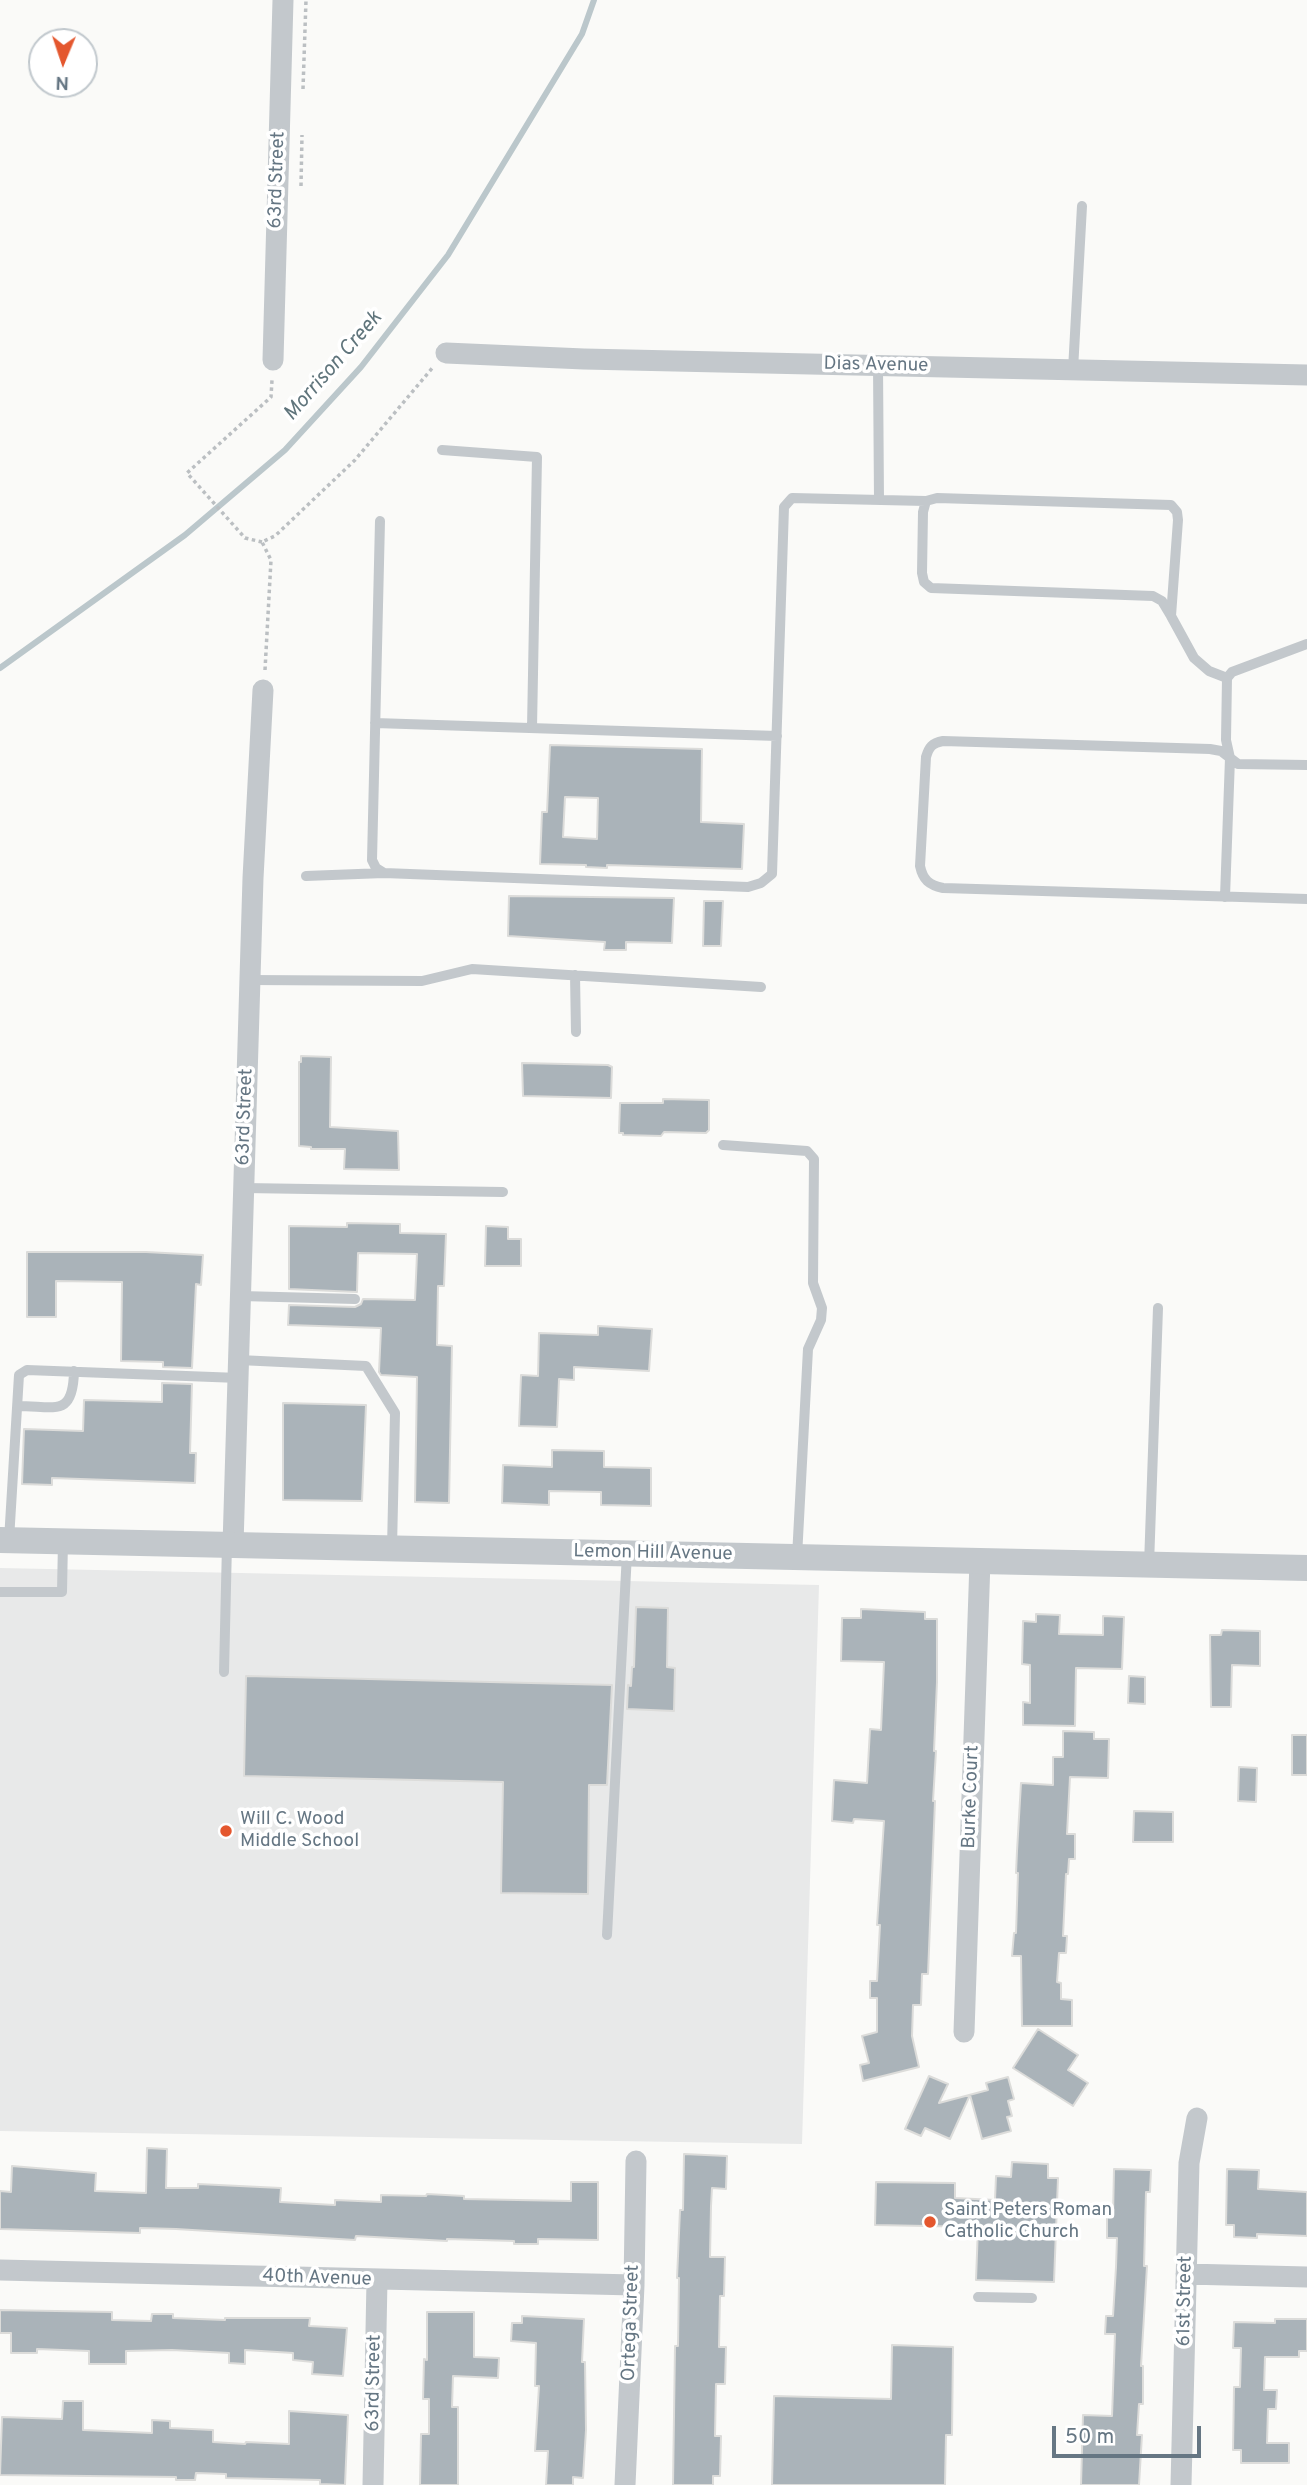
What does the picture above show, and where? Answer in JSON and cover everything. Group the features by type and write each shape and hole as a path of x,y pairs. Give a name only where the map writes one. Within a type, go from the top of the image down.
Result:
{"street":[{"name":"63rd Street","path":"272,360 283,0"},
{"name":"Dias Avenue","path":"446,353 1307,375"},
{"name":"63rd Street","path":"230,1544 239,1369 250,980 263,690"},
{"name":"Lemon Hill Avenue","path":"4,1540 1307,1568"},
{"name":"Burke Court","path":"964,2032 980,1561"},
{"name":"61st Street","path":"1181,2485 1189,2163 1197,2118"},
{"name":"Ortega Street","path":"625,2485 634,2285 636,2161"},
{"name":"40th Avenue","path":"0,2270 634,2285"},
{"path":"1186,2274 1307,2277"},
{"name":"63rd Street","path":"373,2485 377,2280"}],"lane":[{"path":"1073,370 1082,206"},
{"path":"878,366 879,500"},
{"path":"442,450 537,457 532,728"},
{"path":"306,876 384,873 748,887 761,883 772,874 784,507 792,498 926,502 937,498 1171,505 1177,512 1178,520 1171,616"},
{"path":"926,502 923,512 922,573 924,582 931,588 1153,596 1162,601 1194,658 1209,671 1227,678"},
{"path":"380,521 372,860 376,868 384,873"},
{"path":"1225,897 1230,758 1226,740 1227,678 1232,672 1307,644"},
{"path":"374,723 777,736"},
{"path":"1307,765 1238,764 1221,751 1210,749 934,742 928,748 926,757 920,866 923,878 931,886 943,888 1307,899"},
{"path":"250,980 422,981 472,969 761,987"},
{"path":"575,975 576,1032"},
{"path":"723,1145 807,1151 814,1159 813,1283 822,1308 821,1320 808,1349 797,1557"},
{"path":"244,1188 503,1192"},
{"path":"241,1296 355,1299"},
{"path":"1149,1565 1158,1308"},
{"path":"4,1540 19,1375 27,1370 366,1366 396,1413 392,1548"},
{"path":"18,1406 62,1406 69,1402 74,1392 74,1371"},
{"path":"0,1592 62,1592 63,1541"},
{"path":"224,1672 230,1544"},
{"path":"607,1935 627,1553"},
{"path":"978,2297 1032,2298"}],"path":[{"path":"303,95 306,0"},
{"path":"301,186 302,134"},
{"path":"272,360 271,397 187,473 245,538 262,542 275,536 355,460 446,353"},
{"path":"262,542 271,561 263,690"}],"shaded area":[{"path":"0,1568 819,1585 802,2144 0,2131"}],"building":[{"path":"550,745 702,749 701,822 744,824 742,869 607,865 607,868 540,864 542,812 547,812","holes":["565,797 598,798 597,839 563,837"]},
{"path":"509,896 674,898 672,943 626,942 626,950 604,950 605,942 508,936"},
{"path":"704,901 723,901 721,946 703,946"},
{"path":"301,1056 331,1057 330,1127 398,1131 399,1170 344,1169 345,1149 311,1149 299,1146"},
{"path":"522,1063 608,1065 612,1067 611,1098 523,1096"},
{"path":"663,1099 709,1100 709,1130 706,1133 664,1132 661,1136 619,1133 620,1103 663,1103"},
{"path":"347,1223 400,1224 400,1233 446,1234 444,1286 438,1286 437,1345 452,1346 449,1503 415,1502 417,1377 381,1375 381,1328 288,1325 289,1305 355,1307 361,1304 363,1299 415,1300 417,1254 358,1253 357,1292 289,1289 289,1226 347,1227"},
{"path":"486,1226 508,1227 508,1239 521,1239 521,1266 485,1266"},
{"path":"27,1252 203,1255 201,1285 196,1284 192,1368 163,1367 163,1362 121,1361 122,1282 56,1281 56,1317 27,1317"},
{"path":"598,1326 652,1329 649,1371 574,1367 574,1380 559,1379 557,1427 519,1426 521,1375 538,1376 539,1333 598,1335"},
{"path":"162,1383 192,1384 190,1453 196,1453 195,1483 52,1478 52,1485 22,1484 24,1429 83,1431 84,1400 162,1402"},
{"path":"283,1403 366,1405 362,1501 283,1500"},
{"path":"552,1450 604,1451 604,1467 651,1468 651,1506 601,1505 601,1492 549,1491 549,1505 502,1503 503,1465 552,1467"},
{"path":"636,1607 668,1608 667,1667 675,1668 674,1711 627,1709 628,1685 631,1686 634,1667"},
{"path":"861,1609 925,1612 925,1619 937,1619 935,1801 928,1974 922,1974 921,2005 913,2005 912,2036 919,2067 863,2081 860,2065 869,2063 862,2036 877,2032 877,1998 870,1998 870,1981 877,1981 880,1925 877,1925 884,1821 832,1821 834,1780 867,1783 870,1729 881,1730 884,1662 841,1661 842,1618 861,1618"},
{"path":"1036,1614 1060,1615 1059,1634 1103,1635 1103,1616 1124,1617 1122,1669 1076,1668 1075,1726 1023,1725 1023,1702 1030,1703 1030,1665 1022,1664 1023,1621 1036,1622"},
{"path":"1222,1630 1260,1631 1260,1666 1232,1665 1231,1707 1211,1707 1210,1635 1221,1635"},
{"path":"246,1676 612,1685 607,1785 589,1785 588,1894 501,1893 503,1782 244,1776"},
{"path":"1129,1676 1145,1677 1145,1704 1128,1703"},
{"path":"1063,1731 1094,1732 1094,1739 1109,1739 1108,1778 1070,1777 1067,1834 1075,1834 1075,1859 1069,1859 1066,1874 1063,1936 1067,1936 1066,1953 1059,1953 1057,1982 1061,1983 1061,1999 1072,2000 1072,2026 1022,2026 1021,1956 1012,1956 1016,1933 1021,1783 1053,1785 1053,1757 1063,1757"},
{"path":"1292,1735 1307,1735 1307,1775 1292,1775"},
{"path":"1239,1767 1257,1768 1256,1802 1238,1801"},
{"path":"1134,1811 1173,1812 1173,1842 1133,1842"},
{"path":"1038,2029 1078,2055 1068,2070 1088,2083 1073,2106 1013,2068"},
{"path":"929,2076 948,2084 939,2103 988,2090 986,2083 1008,2077 1014,2099 1008,2101 1012,2116 1007,2117 1011,2131 982,2139 970,2095 950,2139 925,2128 921,2136 905,2129"},
{"path":"147,2148 167,2149 166,2188 198,2188 198,2184 281,2188 280,2202 335,2205 335,2200 381,2202 381,2195 427,2194 464,2196 464,2199 571,2201 571,2182 598,2182 598,2240 538,2239 538,2244 514,2244 514,2241 447,2241 356,2236 355,2240 176,2229 140,2228 140,2233 0,2229 0,2191 11,2192 12,2166 96,2173 95,2191 146,2193"},
{"path":"684,2154 727,2156 726,2189 712,2188 711,2206 710,2257 725,2257 724,2296 720,2296 719,2347 726,2347 725,2384 716,2384 715,2436 721,2436 720,2476 713,2476 713,2485 673,2485 675,2346 678,2346 677,2278 680,2210 683,2210"},
{"path":"1012,2162 1048,2164 1048,2178 1058,2178 1054,2282 976,2280 978,2227 875,2225 876,2182 955,2183 955,2198 995,2200 996,2176 1011,2177"},
{"path":"1114,2169 1151,2170 1150,2192 1146,2192 1144,2266 1147,2266 1141,2366 1143,2404 1139,2404 1137,2435 1142,2435 1139,2485 1081,2485 1083,2415 1112,2416 1115,2334 1105,2334 1106,2316 1113,2316 1116,2267 1117,2238 1107,2238 1107,2216 1113,2216"},
{"path":"1227,2169 1259,2170 1258,2189 1307,2192 1307,2236 1257,2234 1257,2238 1234,2237 1234,2225 1226,2225"},
{"path":"0,2310 112,2312 112,2320 151,2321 152,2314 173,2314 173,2318 225,2320 310,2318 309,2326 347,2328 343,2376 312,2374 313,2362 293,2360 293,2353 245,2350 245,2364 229,2363 229,2353 126,2351 126,2364 89,2364 89,2351 37,2349 37,2353 11,2353 11,2333 0,2333"},
{"path":"427,2312 474,2312 474,2357 499,2358 498,2378 453,2376 452,2407 458,2407 458,2485 420,2485 421,2434 429,2434 429,2399 423,2399 424,2359 427,2360"},
{"path":"522,2316 584,2319 582,2362 585,2362 586,2430 583,2478 573,2477 573,2485 546,2485 548,2451 535,2451 539,2386 535,2386 536,2343 511,2341 512,2323 522,2323"},
{"path":"1275,2319 1307,2319 1307,2351 1299,2351 1299,2357 1265,2357 1264,2390 1277,2390 1276,2409 1268,2409 1267,2443 1289,2443 1289,2463 1241,2463 1241,2450 1233,2450 1234,2387 1240,2387 1241,2348 1233,2348 1234,2322 1275,2323"},
{"path":"892,2345 953,2347 952,2435 946,2435 945,2485 772,2485 774,2396 891,2399"},
{"path":"63,2401 83,2401 83,2430 152,2433 152,2420 170,2421 170,2428 213,2430 213,2442 245,2444 289,2444 289,2411 348,2415 345,2485 320,2484 320,2480 226,2478 226,2474 196,2473 195,2480 176,2480 176,2477 0,2475 2,2417 62,2419"}],"waterway":[{"name":"Morrison Creek","path":"0,668 185,535 285,450 361,367 448,255 582,34 594,0"}],"place":[{"name":"Will C. Wood Middle School","path":"226,1831"},
{"name":"Saint Peters Roman Catholic Church","path":"930,2222"}]}
